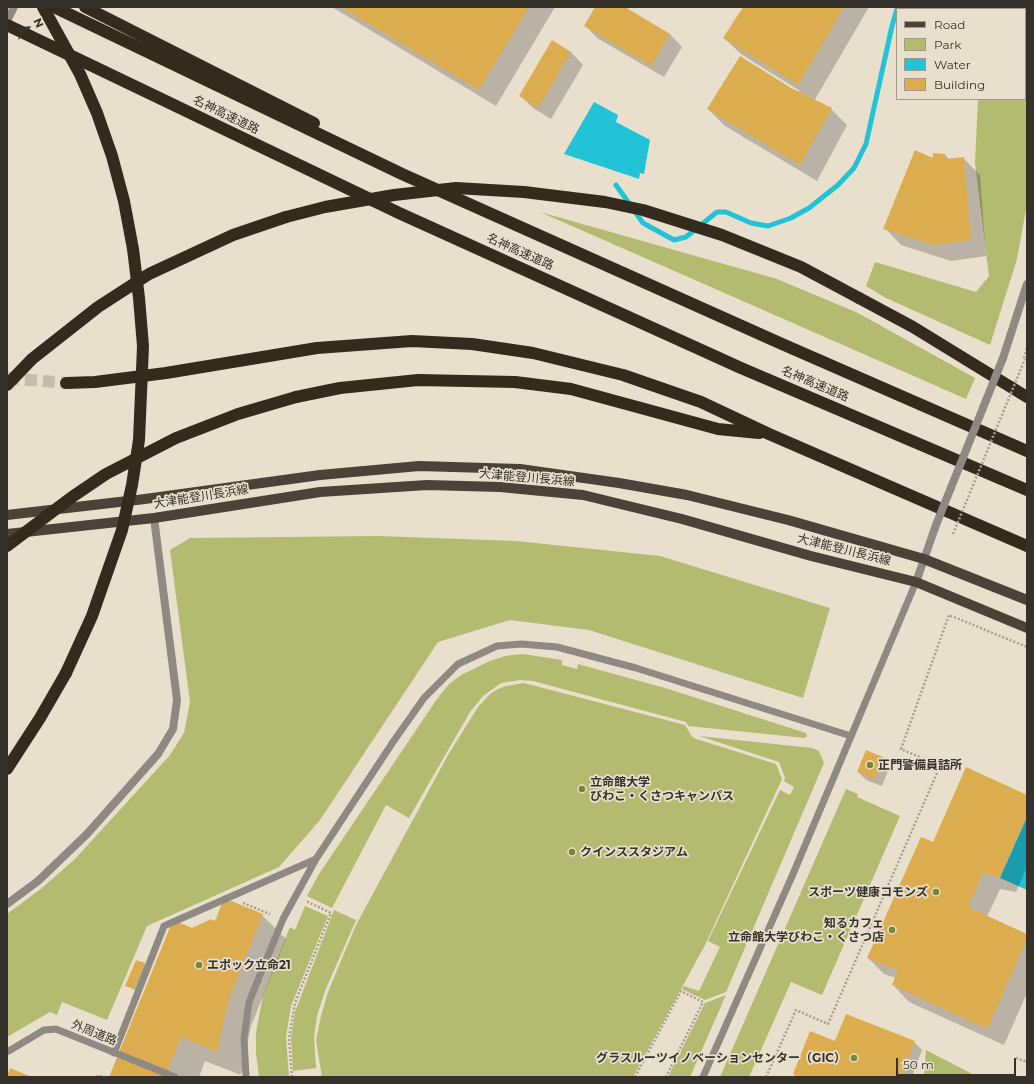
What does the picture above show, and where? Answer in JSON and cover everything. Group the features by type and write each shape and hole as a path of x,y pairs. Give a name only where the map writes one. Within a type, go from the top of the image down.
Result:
{"highway":[{"path":"7,769 40,718 66,673 92,616 122,530 132,485 139,440 143,346 140,298 124,201 112,156 97,113 80,74 43,7"},
{"name":"名神高速道路","path":"54,7 402,174 782,344 1027,451"},
{"path":"85,7 350,141 402,174"},
{"name":"名神高速道路","path":"7,25 406,216 741,368 1027,490"},
{"path":"7,385 32,359 98,307 149,274 233,235 286,217 325,207 386,196 456,188 524,192 605,202 643,210 722,235 801,267 913,326 1027,397"},
{"path":"66,383 95,382 166,373 317,348 412,341 472,344 533,353 623,375 702,402 769,434 1027,546"},
{"path":"7,546 72,497 106,474 162,445 238,414 296,397 340,388 418,380 515,382 571,389 718,429 769,434"}],"main road":[{"name":"大津能登川長浜線","path":"7,515 145,499 335,474 419,466 520,469 619,483 687,495 788,520 924,559 1027,600"},
{"name":"大津能登川長浜線","path":"7,534 154,518 320,492 427,485 500,487 583,495 682,519 811,556 916,582 1027,628"}],"street":[{"path":"7,21 14,7"},
{"path":"916,582 936,525 1003,358 1027,284"},
{"path":"7,904 38,881 87,834 158,754 173,729 177,700 154,518"}],"lane":[{"path":"704,1077 916,582"},
{"path":"246,1077 244,1038 249,1002 283,919 316,859 393,742 424,698 458,664 497,646 534,644 595,656 851,736"},
{"path":"114,1053 164,926 316,859"},
{"name":"外周道路","path":"7,1052 41,1032 52,1029 175,1077"}],"path":[{"path":"1024,359 1027,347"},
{"path":"954,534 1027,352"},
{"path":"766,1077 796,1010 828,1024 940,766 901,749 949,615 1027,647"},
{"path":"240,902 270,914"},
{"path":"292,1077 289,1038 293,1009 331,913 308,902"},
{"path":"635,1077 681,990 703,1002 666,1077"},
{"path":"1016,1058 1027,1062"},
{"path":"97,1077 98,1075 103,1077"}],"green space":[{"path":"992,7 1025,7 1025,8"},
{"path":"978,100 1026,100 1027,204 1017,259 990,345 884,297 866,286 875,262 976,292 989,276 975,163"},
{"path":"540,212 777,279 858,313 975,378 966,399"},
{"path":"378,536 516,541 660,556 830,608 803,698 589,630 510,620 438,642 320,820 279,867 147,926 107,1020 62,1002 57,1015 50,1012 7,1037 7,914 42,888 75,859 170,755 184,733 190,702 170,550 190,538"},
{"path":"523,654 562,660 562,665 577,669 578,664 665,688 806,733 807,736 805,738 688,726 686,722 533,681 520,680 501,683 483,696 470,712 409,818 386,805 332,908 307,896 319,874 437,699 449,684 461,675 490,661 505,656"},
{"name":"クインススタジアム","path":"524,683 685,725 693,738 776,764 782,779 705,945 633,1077 322,1077 316,1040 321,1016 328,992 356,925 448,755 478,707 490,694 498,689"},
{"path":"699,736 812,748 819,751 824,763 726,992 705,1000 682,989 684,986 699,991 720,947 708,941 780,790 790,795 794,787 784,781 785,778 779,762"},
{"path":"846,789 858,794 857,797 900,816 822,995 791,982 749,1077 720,1077"},
{"path":"305,906 328,916 291,1006 286,1037 289,1077 259,1077 256,1053 256,1033 263,995 290,927 295,930"},
{"path":"334,910 356,920 325,991 317,1016 314,1037 316,1068 293,1071 291,1037 295,1012"},
{"path":"726,995 690,1077 668,1077 705,1003"},
{"path":"926,1050 978,1077 924,1077"}],"water":[{"path":"594,102 618,115 616,122 650,140 644,174 640,173 639,179 564,154"},
{"path":"1027,817 1027,890 1000,878"}],"building":[{"path":"341,7 529,7 479,90"},
{"path":"595,7 625,7 670,34 651,66 584,26"},
{"path":"743,7 844,7 798,85 723,38"},
{"path":"552,40 571,52 538,108 519,96"},
{"path":"740,56 791,88 832,108 800,165 707,109"},
{"path":"915,150 933,158 933,153 945,154 945,159 964,157 971,240 934,245 883,229"},
{"name":"正門警備員詰所","path":"866,750 883,757 874,779 857,772"},
{"name":"スポーツ健康コモンズ","path":"966,767 1027,795 1027,814 1000,877 983,873 968,907 1027,934 1027,940 987,1029 892,985 898,970 867,958 921,837 933,842"},
{"name":"エポック立命21","path":"224,898 263,914 228,1002 217,1052 181,1037 165,1077 109,1077 173,920 192,928 211,919 215,921"},
{"path":"136,960 145,963 134,989 125,986"},
{"name":"グラスルーツイノベーションセンター（GIC）","path":"846,1014 915,1041 901,1077 797,1077 793,1074 810,1031 835,1041"},
{"path":"10,1068 32,1077 7,1077"}],"waterway":[{"path":"616,185 643,223 674,240 686,237 717,212 726,212 751,223 768,226 791,218 809,208 838,185 854,168 866,144 896,12"}],"tunnel":[{"path":"7,378 66,383"}],"place":[{"name":"正門警備員詰所","path":"870,765"},
{"name":"立命館大学 びわこ・くさつキャンパス","path":"582,789"},
{"name":"クインススタジアム","path":"572,852"},
{"name":"スポーツ健康コモンズ","path":"936,892"},
{"name":"知るカフェ 立命館大学びわこ・くさつ店","path":"892,930"},
{"name":"エポック立命21","path":"199,965"},
{"name":"グラスルーツイノベーションセンター（GIC）","path":"854,1058"}]}
